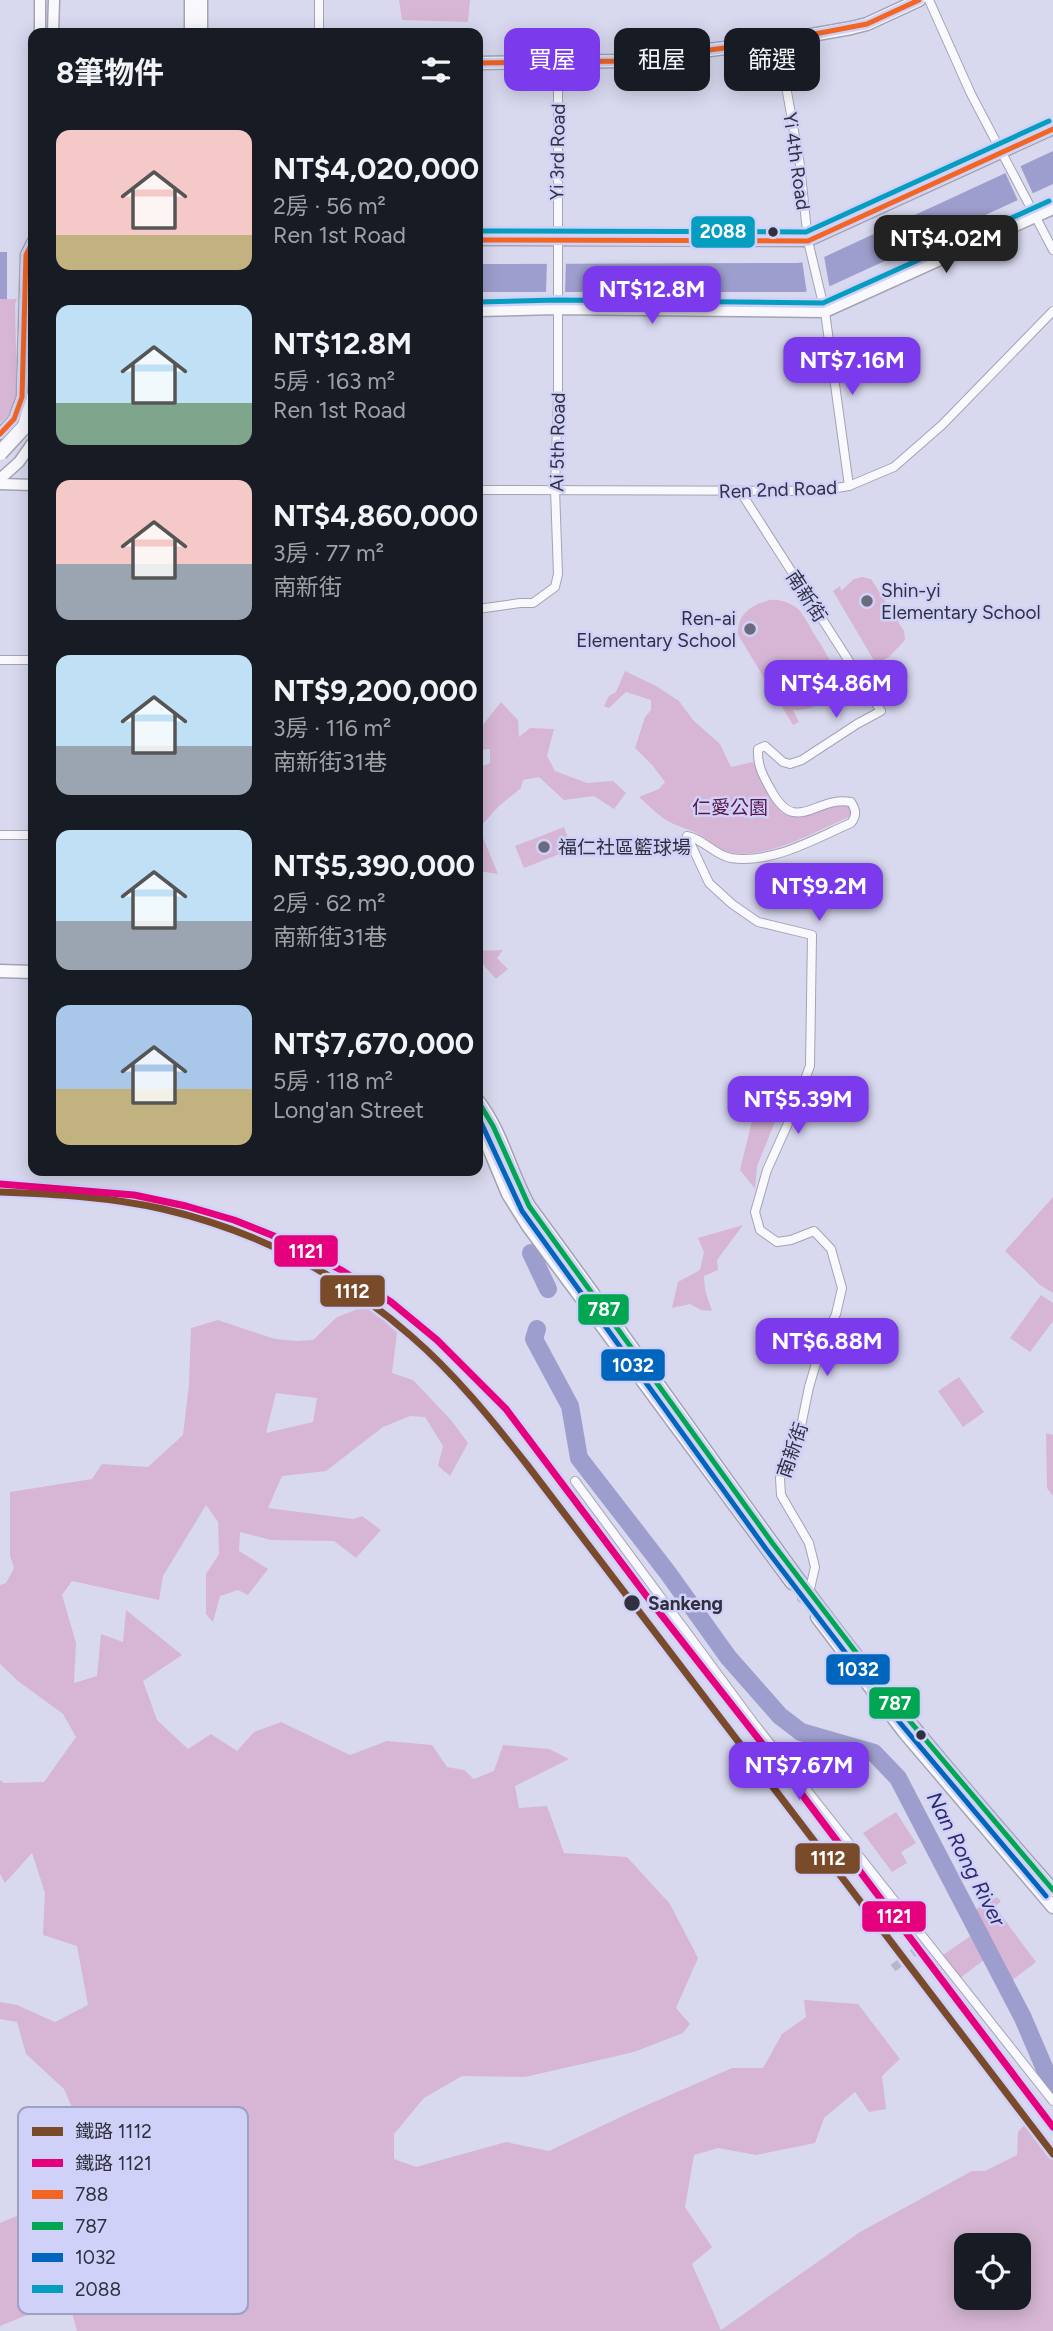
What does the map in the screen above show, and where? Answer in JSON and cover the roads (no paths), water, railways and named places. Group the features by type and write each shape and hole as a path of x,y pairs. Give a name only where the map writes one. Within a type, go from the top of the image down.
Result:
{"highway":[{"path":"0,453 24,426 28,417"},
{"path":"0,460 28,431"}],"main road":[{"path":"191,0 191,28"},
{"path":"201,0 201,28"},
{"path":"820,34 867,24 919,0"},
{"path":"600,62 724,48"},
{"path":"483,62 504,62"},
{"path":"0,971 28,972"},
{"path":"483,1108 492,1122 517,1185 529,1206 639,1354 805,1595 912,1726 1053,1890"},
{"path":"483,1134 508,1194 528,1226 805,1595 904,1732 1053,1907"}],"street":[{"path":"40,0 40,28"},
{"path":"53,28 54,0"},
{"path":"319,0 319,28"},
{"path":"929,0 971,94 1053,250"},
{"name":"Yi 3rd Road","path":"556,309 558,91"},
{"name":"Yi 4th Road","path":"787,91 800,165 808,241 825,312 849,486"},
{"path":"483,240 808,241 1053,129"},
{"path":"483,311 556,309 825,312 1053,209"},
{"path":"0,434 13,419 22,397 28,251"},
{"name":"Ai 5th Road","path":"483,608 533,603 555,587 558,574 555,489 558,394 556,309"},
{"name":"Ren 2nd Road","path":"483,490 818,491 849,486 894,467 942,425 1053,311"},
{"path":"0,444 28,443"},
{"path":"0,479 28,450"},
{"path":"0,484 28,485"},
{"name":"南新街","path":"740,491 881,711 802,760 790,764 783,762 765,746 758,749 757,761 776,801 785,810 795,813 812,810 841,800 851,802 855,808 856,817 851,823 783,852 752,858 728,858 703,841 687,836 709,883 732,904 758,922 812,935 810,1066 758,1196 755,1212 761,1230 777,1241 791,1240 814,1231 831,1249 842,1288 836,1314 820,1350 809,1387 799,1436 780,1478 781,1495 809,1543 815,1567 805,1595"},
{"path":"0,660 28,660"},
{"path":"0,835 28,835"},
{"path":"575,1481 753,1722 1053,2101"}],"water":[{"path":"1053,151 1053,184 828,287 804,292 483,292 483,264 798,263 822,258"},
{"path":"0,252 17,252 17,299 0,299"}],"waterway":[{"path":"531,1253 548,1289"},
{"name":"Nan Rong River","path":"537,1329 534,1339 570,1406 579,1458 668,1573 728,1657 780,1716 801,1732 874,1753 898,1778 1023,2018 1053,2088"}],"tunnel":[{"path":"893,1968 928,1942"}],"rail line":[{"name":"1121","path":"0,1184 134,1195 234,1220 289,1242 341,1270 391,1302 437,1340 506,1409 1053,2127"},
{"name":"1112","path":"0,1192 123,1202 163,1209 230,1229 263,1242 326,1274 356,1293 411,1336 472,1398 528,1466 1053,2154"}],"place":[{"name":"Shin-yi Elementary School","path":"867,601"},
{"name":"Ren-ai Elementary School","path":"750,629"},
{"name":"福仁社區籃球場","path":"544,847"},
{"name":"Sankeng","path":"632,1603"}],"park label":[{"name":"仁愛公園","path":"730,807"}]}
